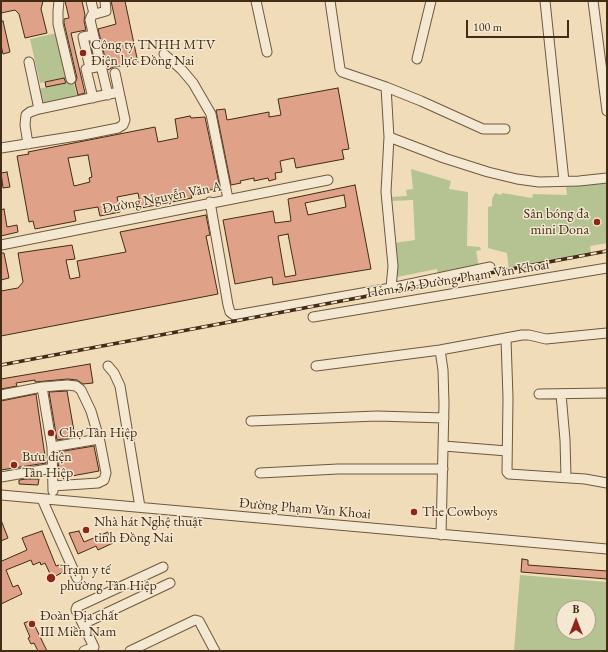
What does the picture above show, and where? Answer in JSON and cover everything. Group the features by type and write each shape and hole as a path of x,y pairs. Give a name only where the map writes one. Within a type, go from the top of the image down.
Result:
{"street":[{"path":"59,1 58,24 71,79"},
{"path":"91,1 94,14"},
{"path":"106,1 106,11 94,14 91,16 90,20 108,95"},
{"path":"256,1 267,52"},
{"path":"330,1 340,69 342,72 386,87 483,129 505,129"},
{"path":"417,59 431,1"},
{"path":"546,1 564,181"},
{"path":"594,1 607,111"},
{"path":"90,68 83,37 93,35"},
{"path":"164,54 182,70 193,83 211,114 228,199"},
{"path":"29,62 39,109"},
{"path":"93,98 86,69 101,66"},
{"path":"1,148 90,134 123,126 125,120 115,73"},
{"path":"386,87 389,137 386,192 393,266 391,288"},
{"path":"28,144 25,125 26,116 30,112 119,92"},
{"path":"389,137 444,158 488,172 517,179 539,182 607,178"},
{"name":"Đường Nguyễn Văn A","path":"1,245 210,202 328,180"},
{"path":"210,202 228,305 230,312 234,315 391,288 490,267"},
{"name":"Hẻm 3/3 Đường Phạm Văn Khoai","path":"313,317 607,268"},
{"path":"316,366 440,350 522,335 546,339 607,333"},
{"path":"506,338 508,398 507,472 509,474 566,477 607,483"},
{"path":"440,350 443,370 444,418 441,535"},
{"path":"108,366 114,373 120,386 140,508"},
{"path":"1,395 67,385 76,386 81,390 91,411 99,439 106,473 104,480 98,483 53,486"},
{"path":"42,388 52,447 53,500"},
{"path":"538,394 607,393"},
{"path":"561,394 565,440 566,477"},
{"path":"251,421 377,416 444,418"},
{"path":"52,447 99,439"},
{"path":"444,446 507,451"},
{"path":"1,477 53,468"},
{"path":"260,473 338,470 443,469"},
{"name":"Đường Phạm Văn Khoai","path":"1,495 607,549"},
{"path":"42,499 77,578"},
{"path":"84,651 94,647 76,610 76,607 163,567"},
{"path":"142,576 150,593"},
{"path":"83,624 170,583"},
{"path":"130,651 195,620 199,621 215,651"}],"green space":[{"path":"57,33 68,77 40,83 30,39"},
{"path":"73,81 78,99 42,106 38,89"},
{"path":"411,169 451,181 449,189 468,192 467,246 480,247 481,250 476,251 479,267 438,276 437,269 397,277 394,243 415,240 413,200 390,201 390,197 407,196 406,190 413,189"},
{"path":"606,182 607,243 590,246 591,254 509,270 507,253 488,248 488,207 492,206 492,199 495,193 532,198 533,194 567,195 566,187"},
{"path":"520,575 607,582 607,651 514,651"}],"building":[{"path":"1,1 43,1 41,9 47,33 25,38 19,14 15,10 1,13"},
{"path":"65,1 82,1 85,15 84,21 86,30 71,33 85,93 78,95 75,83 77,78 64,23 64,19 69,18"},
{"path":"111,1 125,1 138,63 113,67 108,70 98,29 116,24"},
{"path":"3,21 10,52 3,54 1,45 1,22"},
{"path":"64,78 66,83 46,87 45,82"},
{"path":"338,88 349,149 342,150 344,159 296,168 294,158 280,161 282,172 275,173 276,179 269,181 268,178 254,181 254,178 240,181 241,183 231,185 216,110 225,109 227,120 269,112 269,117 281,115 278,99"},
{"path":"190,116 191,118 205,117 220,188 205,191 205,193 191,195 192,198 141,208 138,193 117,197 120,212 100,216 98,207 74,211 76,221 35,229 33,221 29,222 17,156 29,154 28,152 155,127 158,142 178,138 175,119","holes":["88,155 92,177 89,178 90,182 74,186 68,158"]},
{"path":"7,172 10,187 3,188 1,173"},
{"path":"355,185 371,269 273,285 272,277 235,284 223,220 273,211 275,223 291,221 288,199","holes":["344,195 346,207 308,215 305,203","288,234 296,275 285,277 278,236"]},
{"path":"4,209 7,227 17,225 18,232 1,236 1,210"},
{"path":"206,215 210,235 206,236 218,294 1,336 1,291 18,288 23,282 18,253 72,245 75,259 66,260 70,279 80,277 77,261 126,252 120,232"},
{"path":"1,253 4,253 9,278 1,280"},
{"path":"90,364 93,383 83,384 77,380 68,379 35,382 35,380 16,383 17,386 1,389 1,379"},
{"path":"67,391 75,437 57,440 49,392"},
{"path":"36,394 46,463 1,470 1,401"},
{"path":"94,446 99,471 61,478 58,463 58,452"},
{"path":"39,479 38,485 19,484 19,480"},
{"path":"1,520 8,538 1,541"},
{"path":"42,531 56,566 62,564 65,571 52,578 45,563 41,565 40,562 33,565 31,560 6,570 13,587 18,585 22,594 1,604 1,559 2,561 27,550 22,538"},
{"path":"79,531 84,542 108,532 113,543 98,550 96,546 78,554 69,533"},
{"path":"522,559 528,560 528,565 607,571 607,579 521,572"},
{"path":"32,620 47,651 38,651 34,643 31,644 28,638 30,637 24,623"}],"railway":[{"path":"1,365 607,251"}],"place":[{"name":"Công ty TNHH MTV Điện lực Đồng Nai","path":"83,53"},
{"name":"Sân bóng đa mini Dona","path":"597,222"},
{"name":"Chợ Tân Hiệp","path":"51,433"},
{"name":"Bưu điện Tân Hiệp","path":"14,465"},
{"name":"The Cowboys","path":"414,512"},
{"name":"Nhà hát Nghệ thuật tỉnh Đồng Nai","path":"86,530"},
{"name":"Trạm y tế phường Tân Hiệp","path":"51,578"},
{"name":"Đoàn Địa chất III Miền Nam","path":"32,624"}]}
